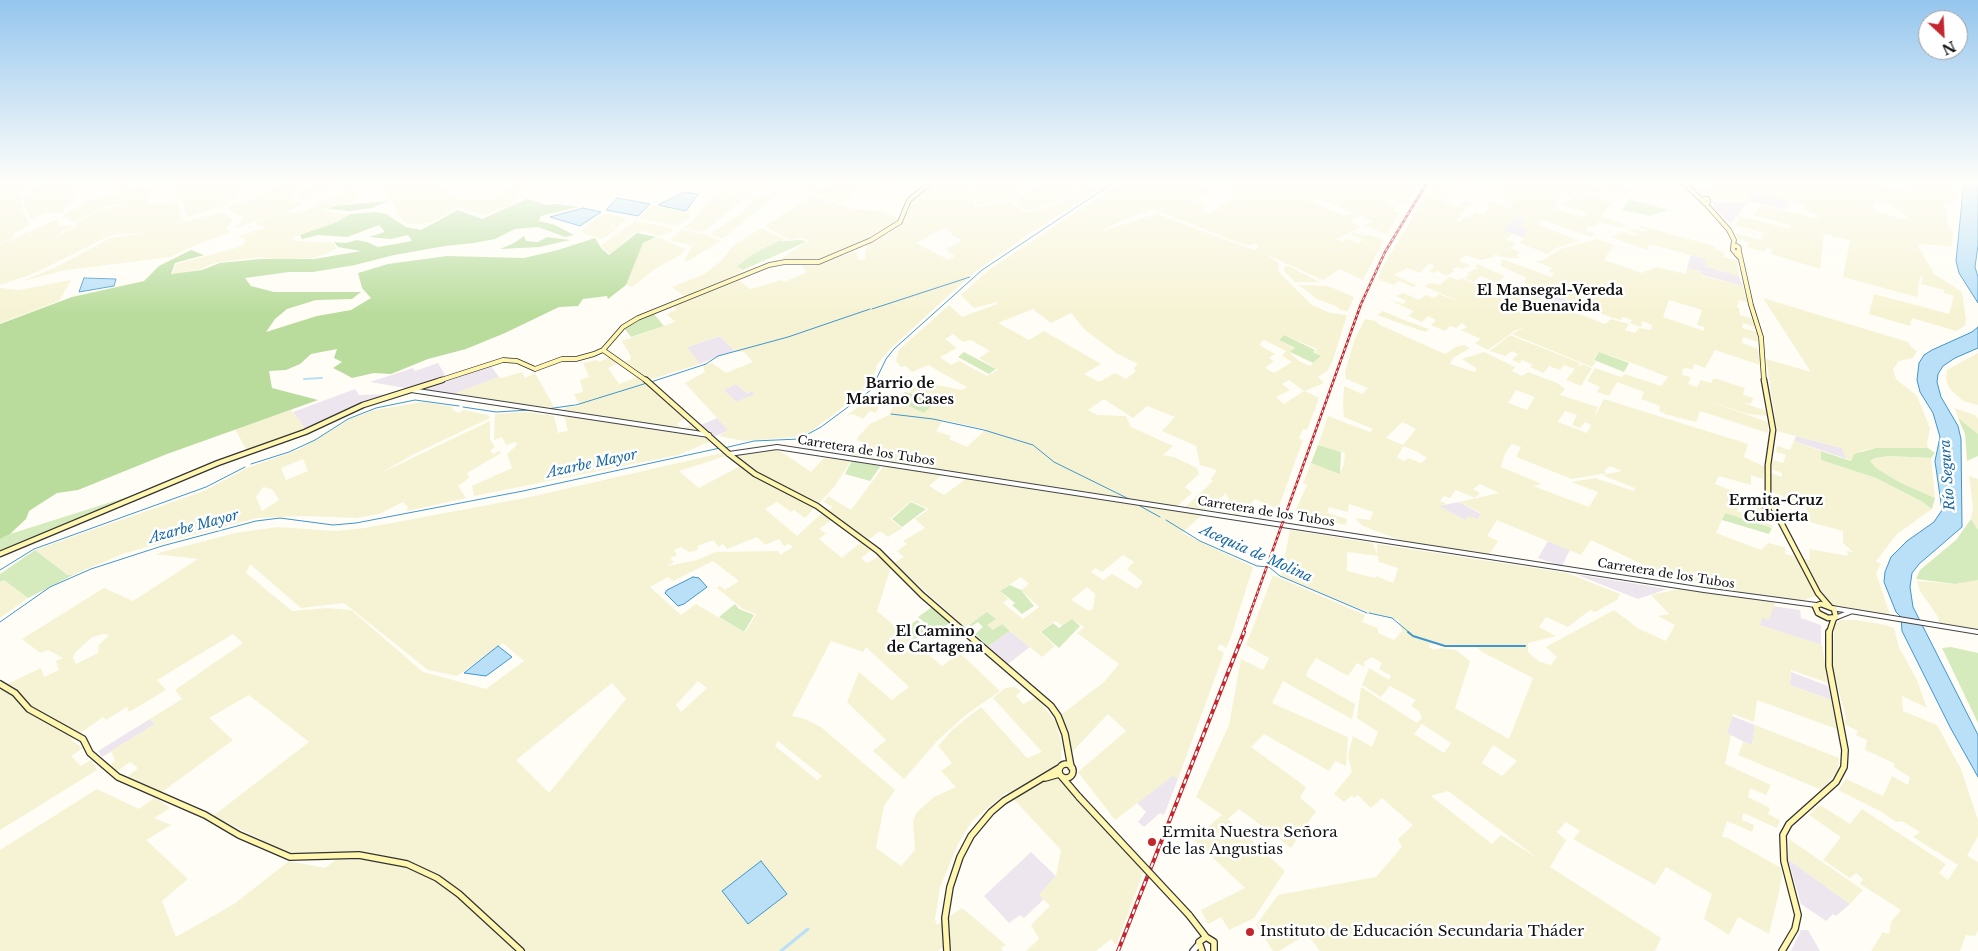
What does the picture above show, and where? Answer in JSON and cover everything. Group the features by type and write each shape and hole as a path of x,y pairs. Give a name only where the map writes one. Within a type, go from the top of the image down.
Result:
{"main road":[{"path":"0,554 218,463 305,432 363,405 503,360 517,361 535,369 562,359 576,359 603,350 619,330 631,322 735,278 777,263 818,262 871,240 895,225"},
{"path":"1725,225 1734,240 1733,248 1738,255 1761,337 1766,393 1773,430 1768,465 1769,505 1818,593 1836,612 1829,630 1829,666 1845,750 1844,767 1836,782 1789,824 1783,835 1784,861 1798,915 1795,929 1782,951"},
{"path":"1727,225 1739,249 1749,297"},
{"path":"1733,248 1739,249"},
{"path":"603,350 650,382 727,452 755,474 830,514 878,551 922,595 1050,706 1058,716 1067,747 1073,773 1069,777"},
{"path":"1818,593 1817,606 1829,630"},
{"path":"1817,606 1831,607"},
{"path":"1821,615 1834,618"},
{"path":"0,684 15,693 29,710 83,739 90,752 102,765 118,777 205,815 239,835 290,857 359,855 407,864 437,878 459,894 521,951"},
{"path":"1067,747 1061,771 1071,788 1189,915 1202,940 1202,951"},
{"path":"947,951 946,902 954,872 965,847 991,812 1017,791 1036,781 1072,767"},
{"path":"1061,771 1069,777 1071,788"},
{"path":"1202,940 1213,940 1216,950"}],"street":[{"path":"411,390 709,435"},
{"name":"Carretera de los Tubos","path":"727,452 764,450 777,447 1817,606"},
{"path":"1831,607 1978,632"},
{"path":"1834,618 1852,612"},
{"path":"1193,951 1202,940"}],"shaded area":[{"path":"0,225 28,225 16,232 12,239 0,244"},
{"path":"43,225 74,227 63,231 54,240 64,232 76,228 77,225 228,225 226,228 231,232 170,257 66,270 23,281 60,265 110,238 136,234 164,227 136,233 111,235 35,273 0,285 0,245"},
{"path":"327,225 292,238 297,241 333,243 337,249 315,258 278,260 260,257 211,264 202,269 172,274 176,264 236,248 244,244 245,239 238,236 267,227 259,226"},
{"path":"588,225 620,225 602,239 580,232"},
{"path":"629,225 658,225 672,228 672,232 658,236 643,231 633,234 610,254 601,245"},
{"path":"686,225 712,225 704,232 682,228"},
{"path":"723,225 739,225 722,239 710,234"},
{"path":"892,225 835,254 815,261 781,259 808,241 804,238 790,240 765,226"},
{"path":"899,225 1043,225 973,273 888,351 877,365 872,381 864,391 810,432 796,437 744,441 719,436 728,430 685,383 705,372 703,366 712,363 726,373 753,362 744,352 735,351 720,336 687,347 700,364 652,379 649,384 686,417 677,424 682,429 694,424 711,441 678,455 474,496 472,486 512,468 507,454 517,445 516,442 506,445 502,437 494,440 495,414 526,412 554,416 558,433 568,431 565,419 559,412 567,407 580,406 574,394 583,392 580,380 589,377 583,363 597,360 599,362 611,356 619,362 608,368 619,384 644,375 625,361 630,360 631,357 622,341 675,322 667,314 676,310 673,306 737,279 750,289 782,280 784,282 807,272 802,266 804,265 813,266 856,251 859,260 865,259 865,252 869,243 892,232","holes":["944,228 948,229 953,236 962,240 946,250 955,256 949,260 916,243","736,384 747,393 753,391 755,394 736,402 724,390"]},
{"path":"1056,225 1112,225 1100,232 1121,225 1187,225 1254,250 1259,246 1255,244 1247,246 1195,225 1357,225 1360,227 1336,239 1343,242 1348,239 1358,243 1363,240 1350,234 1353,232 1365,236 1368,234 1384,240 1363,280 1340,269 1323,280 1261,252 1278,262 1279,272 1312,305 1330,313 1347,315 1333,360 1327,371 1318,377 1324,383 1305,391 1319,398 1307,430 1303,429 1299,438 1303,440 1278,509 1255,499 1238,516 1235,515 1226,493 1182,533 1253,567 1230,640 1226,648 1220,644 1217,649 1224,653 1178,779 1173,776 1115,820 1078,772 1126,731 1108,714 1072,752 1062,714 1104,682 1119,664 1077,633 1084,627 1072,619 1063,626 1055,621 1040,632 1055,646 1042,657 1002,624 993,631 987,625 995,619 988,612 965,627 894,563 904,557 897,551 907,544 903,541 925,528 915,519 928,510 927,508 911,501 890,519 902,528 888,537 880,531 868,540 828,511 833,507 824,502 828,496 851,510 886,463 854,457 854,447 859,448 864,443 857,440 858,437 870,424 891,414 890,411 898,402 924,413 938,402 909,393 912,389 907,387 917,381 962,390 967,387 928,365 912,372 906,366 901,367 896,361 899,350 949,305 962,317 997,304 997,302 974,308 961,295 990,269","holes":["1033,309 1051,323 1071,313 1085,330 1116,353 1138,364 1134,368 1136,371 1126,379 1115,373 1099,382 1084,374 1101,364 1044,331 1029,340 998,323","953,334 963,342 971,340 990,351 979,358 998,370 987,376 959,361 951,365 940,357 957,348 945,339","1284,335 1317,349 1315,352 1321,356 1310,366 1299,361 1290,353 1295,349 1279,340","1264,340 1286,351 1282,356 1292,362 1274,373 1265,368 1274,361 1269,358 1275,354 1259,345","1289,380 1304,391 1284,404 1276,397 1290,390 1282,384","1104,399 1133,418 1147,406 1175,417 1162,431 1196,446 1200,465 1217,470 1211,479 1213,481 1184,508 1176,507 1192,493 1185,487 1199,474 1197,468 1174,457 1163,455 1173,446 1131,427 1126,416 1097,415 1088,410","943,420 986,429 967,447 949,439 951,436 936,431","945,472 970,476 944,495 929,486","1123,555 1134,562 1127,569 1143,582 1137,589 1112,574 1103,580 1091,572 1095,568 1102,572","1021,577 1029,584 1021,590 1039,607 1023,619 1003,603 1008,599 1000,591","1087,587 1095,594 1093,609 1089,611 1071,600"]},
{"path":"1365,225 1392,225 1387,234"},
{"path":"1407,225 1507,225 1503,230 1513,234 1506,240 1516,243 1510,248 1520,252 1517,256 1521,258 1505,258 1494,254 1493,257 1481,260 1465,255 1459,261 1470,265 1462,269 1456,267 1452,270 1455,271 1446,276 1438,271 1434,273 1429,271 1434,266 1429,263 1420,273 1407,268 1394,275 1418,286 1413,287 1399,281 1394,285 1378,279 1383,266"},
{"path":"1507,225 1521,225 1529,230 1524,238 1503,230"},
{"path":"1522,225 1540,225 1580,241 1558,247 1547,254 1520,243 1529,230 1521,227"},
{"path":"1558,225 1595,225 1589,226 1585,230 1595,234 1591,237"},
{"path":"1611,225 1625,225 1621,228"},
{"path":"1736,225 1776,225 1790,229 1790,225 1948,225 1953,230 1952,246 1917,244 1934,274 1962,292 1966,319 1965,326 1956,331 1912,318 1910,326 1869,314 1874,294 1949,314 1954,296 1944,293 1944,290 1921,284 1923,277 1920,276 1917,297 1843,277 1850,240 1824,234 1820,269 1771,254 1772,249 1767,247 1764,252 1747,247 1748,242 1738,239 1735,233 1761,240 1763,233"},
{"path":"1639,227 1715,246 1714,249 1724,252 1724,257 1737,261 1739,276 1705,266 1706,259 1649,244 1647,250 1611,237 1624,232 1636,236 1638,234 1629,231 1635,229 1645,232 1646,230"},
{"path":"761,228 785,239 753,254 737,265 743,270 729,279 685,297 672,287 704,274 719,263 734,245"},
{"path":"681,229 707,235 721,241 686,262 684,261 692,246 670,240"},
{"path":"657,237 686,249 632,287 626,285 643,243"},
{"path":"1597,239 1614,245 1604,260 1642,273 1656,267 1686,274 1687,268 1702,272 1702,276 1743,286 1747,302 1739,300 1737,307 1739,308 1740,315 1753,319 1755,327 1743,323 1742,328 1757,332 1758,342 1743,337 1742,343 1758,349 1760,365 1715,350 1705,368 1694,364 1693,369 1683,368 1682,375 1691,377 1688,384 1697,387 1701,380 1711,383 1714,378 1745,388 1743,395 1754,398 1750,404 1741,402 1766,411 1767,416 1748,414 1700,398 1768,422 1768,433 1700,411 1696,422 1664,414 1669,399 1664,413 1659,411 1660,406 1641,399 1644,392 1617,382 1609,396 1597,392 1600,387 1587,381 1595,368 1621,377 1625,374 1661,386 1668,377 1632,363 1599,352 1593,360 1596,362 1592,367 1512,334 1523,328 1514,331 1488,350 1475,343 1481,339 1461,330 1467,327 1462,323 1456,328 1450,326 1445,331 1431,325 1436,320 1428,316 1422,322 1409,316 1413,311 1388,299 1403,304 1406,301 1396,296 1403,293 1419,300 1426,295 1434,298 1439,294 1462,303 1424,286 1432,283 1440,285 1449,277 1458,280 1461,278 1510,298 1519,291 1605,324 1611,319 1629,324 1625,330 1635,333 1639,328 1651,330 1652,325 1642,321 1641,327 1630,323 1632,320 1623,317 1621,320 1610,317 1523,282 1527,278 1500,266 1503,262 1500,260 1505,260 1551,277 1554,274 1549,271 1552,268 1535,261 1543,260 1560,249","holes":["1669,300 1702,310 1697,325 1704,327 1704,331 1663,317"]},
{"path":"1691,255 1707,259 1705,266 1739,276 1743,286 1702,275 1702,272 1687,268"},
{"path":"1477,264 1505,276 1499,281 1502,285 1496,291 1487,287 1493,281 1480,276 1474,282 1464,278 1469,275 1467,273 1478,268 1475,266"},
{"path":"1285,266 1289,266 1319,282 1295,282 1284,271"},
{"path":"71,280 59,301 0,323 0,288 19,290"},
{"path":"1299,285 1328,286 1354,297 1348,311 1341,310 1336,306 1317,299"},
{"path":"1541,289 1588,309 1575,310 1542,296 1540,299 1532,296"},
{"path":"1763,298 1908,342 1917,351 1913,358 1899,361 1893,369 1896,379 1917,396 1930,428 1928,448 1876,448 1861,451 1852,461 1847,459 1842,448 1777,431 1766,359 1811,372"},
{"path":"1383,311 1429,329 1425,332 1377,315"},
{"path":"1365,319 1376,321 1378,324 1445,354 1456,347 1464,345 1470,348 1453,358 1450,364 1475,372 1476,368 1462,359 1484,352 1515,367 1512,371 1522,376 1528,372 1557,383 1565,389 1560,395 1598,407 1594,418 1604,399 1748,444 1744,457 1765,467 1763,479 1751,475 1751,485 1719,476 1715,484 1743,495 1737,511 1746,514 1752,501 1765,508 1763,521 1773,526 1772,528 1725,513 1716,533 1761,550 1768,543 1785,547 1785,554 1810,560 1809,549 1849,556 1846,551 1853,552 1843,543 1843,531 1784,515 1785,511 1808,516 1807,508 1785,501 1783,496 1774,493 1770,487 1771,473 1782,477 1782,473 1771,469 1773,460 1783,463 1786,455 1776,452 1777,446 1790,450 1794,441 1821,451 1821,460 1876,478 1921,501 1932,509 1897,534 1876,561 1881,564 1876,573 1890,615 1836,608 1816,596 1798,602 1776,600 1769,620 1762,618 1760,625 1822,645 1828,683 1791,670 1790,685 1831,700 1837,729 1757,700 1754,722 1733,714 1727,733 1731,735 1725,764 1771,785 1766,795 1750,788 1748,797 1770,808 1768,814 1780,820 1777,828 1743,813 1742,820 1754,825 1752,832 1727,821 1722,837 1728,838 1781,868 1782,875 1778,897 1769,934 1738,917 1729,935 1704,919 1712,894 1666,867 1655,885 1573,839 1580,831 1566,822 1557,832 1566,840 1550,867 1661,938 1655,951 1320,951 1307,934 1279,951 1273,951 1256,925 1278,895 1376,877 1402,847 1398,839 1413,825 1382,798 1371,808 1358,795 1354,798 1351,796 1344,802 1334,794 1352,772 1348,756 1353,736 1372,747 1378,732 1357,718 1361,687 1417,723 1422,718 1419,711 1411,706 1416,700 1390,686 1381,697 1362,685 1369,668 1389,680 1391,676 1379,669 1382,663 1372,657 1364,662 1365,667 1357,663 1348,676 1316,658 1306,676 1355,704 1352,719 1283,681 1272,703 1348,737 1346,766 1335,761 1329,771 1264,734 1251,747 1306,787 1300,798 1316,811 1291,848 1239,809 1228,819 1285,871 1254,918 1229,930 1221,917 1208,924 1201,910 1245,888 1193,839 1222,815 1196,797 1229,725 1241,659 1263,670 1269,658 1246,645 1273,575 1365,615 1362,622 1378,628 1378,633 1394,640 1402,631 1398,620 1371,613 1281,576 1290,530 1373,543 1377,554 1377,544 1567,573 1620,594 1617,600 1595,612 1590,610 1568,627 1546,617 1539,627 1556,636 1528,643 1528,652 1540,662 1551,665 1557,657 1546,647 1614,610 1639,629 1666,641 1675,625 1658,616 1669,614 1651,595 1702,587 1695,580 1680,582 1591,540 1581,555 1497,520 1487,536 1498,541 1489,555 1402,541 1363,526 1355,518 1370,520 1373,512 1349,504 1348,512 1329,507 1327,513 1347,519 1346,525 1294,514 1307,485 1303,483 1311,463 1340,473 1344,464 1345,453 1318,445 1328,416 1370,432 1373,429 1344,417 1344,386 1362,394 1368,388 1346,379 1345,372 1354,341","holes":["1516,390 1535,397 1527,410 1506,402 1509,402","1565,411 1577,415 1572,425 1580,428 1585,422 1591,425 1594,420 1587,433 1558,422","1402,422 1416,429 1403,445 1386,438","1512,444 1521,447 1516,457 1572,479 1607,473 1604,471 1610,466 1622,471 1602,475 1635,488 1634,491 1595,478 1571,482 1598,492 1589,507 1533,486 1542,484 1501,467 1505,453","1403,446 1427,458 1421,463 1408,458 1405,461 1397,458","1480,484 1499,493 1459,502 1481,513 1478,519 1468,516 1465,520 1439,506 1447,504 1440,501 1444,496 1450,498 1456,490 1475,498 1480,493 1473,489","1347,552 1378,556 1379,562 1398,568 1393,583 1376,576 1375,578 1347,571","1430,644 1476,646 1482,652 1533,678 1509,739 1455,708 1470,661 1456,650 1441,648 1433,650 1429,647","1422,724 1451,743 1444,753 1414,734","1493,745 1517,761 1502,776 1482,763","1448,791 1539,859 1501,835 1492,844 1431,796"]},
{"path":"1510,335 1580,363 1577,367 1582,364 1592,368 1581,386 1566,380 1575,369 1564,365 1560,370 1549,366 1544,373 1530,367 1533,365 1522,360 1520,363 1512,360 1518,354 1512,351 1505,356 1490,351"},
{"path":"720,336 735,351 700,364 687,347"},
{"path":"1978,353 1978,405 1963,401 1949,388 1946,380 1947,370"},
{"path":"438,363 448,380 490,365 499,377 457,393 459,397 370,382 413,368 415,371"},
{"path":"522,372 525,378 535,373 554,407 540,409 459,397 456,393 499,377 502,378"},
{"path":"736,384 747,393 753,391 755,395 736,402 723,390"},
{"path":"355,389 359,395 393,394 351,408 306,430 293,412"},
{"path":"870,398 881,402 876,413 870,411 863,419 853,414 846,416"},
{"path":"422,402 455,407 451,408 458,413 464,410 488,415 490,418 414,454 381,473 490,421 490,439 495,447 490,451 494,454 499,451 501,453 467,473 469,478 458,486 466,498 407,511 408,507 403,502 379,514 356,518 303,516 257,518 125,553 73,575 69,575 35,550 204,491 247,468 298,450 352,418 375,410","holes":["303,459 308,471 286,480 281,468","263,487 272,489 279,500 262,511 256,497"]},
{"path":"1954,408 1975,415 1978,419 1978,434 1959,419"},
{"path":"291,410 306,430 247,451 235,429"},
{"path":"717,418 729,430 714,437 701,425"},
{"path":"1796,436 1842,448 1847,459 1794,441"},
{"path":"770,449 780,451 811,472 824,458 851,461 834,487 805,518 794,510 791,512 777,502 765,509 797,536 822,513 833,519 819,529 826,533 819,539 842,558 862,541 872,550 861,558 867,563 880,556 891,567 877,611 942,666 960,653 1000,691 967,714 938,740 904,779 873,751 886,740 847,702 859,672 892,700 909,687 866,647 863,652 831,641 792,716 805,719 821,727 895,790 884,806 876,848 901,866 915,850 913,820 917,812 934,797 956,787 941,771 952,763 938,746 953,729 981,707 1027,758 1042,752 993,698 1005,688 1015,687 1021,691 1016,696 1023,704 1036,697 1056,722 1062,746 1061,760 1052,768 1058,778 1144,871 1116,945 1111,939 1096,951 1026,951 1039,939 1031,925 1050,906 1039,895 1056,876 1061,850 1007,792 972,821 958,844 940,887 935,920 937,925 962,908 1006,945 1001,948 1003,951 952,951 950,942 938,951 0,951 0,850 97,789 139,809 154,798 122,781 138,768 130,762 115,773 107,767 115,761 111,751 155,724 150,719 182,699 175,690 243,643 233,634 157,680 166,690 129,712 127,707 106,720 103,717 71,740 83,748 71,756 81,766 91,760 97,770 0,830 0,681 7,684 41,668 44,677 59,670 56,661 63,658 48,650 40,653 22,639 104,588 133,601 198,559 155,554 235,533 278,527 335,531 365,528 525,498 722,453 726,456 679,471 699,488 744,464 735,455 753,450 763,451","holes":["757,537 765,545 779,539 784,546 789,544 793,547 780,555 778,551 716,552 697,560 667,566 674,562 670,558 677,555 674,550 681,547 689,552 698,549 697,546 714,540 718,547 723,544 727,549","713,561 739,581 725,590 720,586 717,588 743,609 756,614 745,633 696,604 681,615 650,587 668,577 673,581","250,564 301,608 344,603 428,670 457,676 503,643 524,661 486,689 423,672 351,610 327,608 292,611 246,573","102,634 109,635 99,645 98,653 76,664 73,658 75,653 91,638","698,681 707,688 681,712 676,705","612,683 626,699 549,793 516,760","249,695 309,742 213,816 292,855 345,853 325,868 289,861 234,904 176,937 162,901 188,879 146,840 171,825 154,818 170,808 155,797 233,740 209,718","778,741 822,776 817,780 775,746"]},
{"path":"1889,456 1931,458 1935,498 1899,482 1876,468 1870,461 1875,458"},
{"path":"1969,476 1978,479 1978,530 1971,519 1973,507"},
{"path":"1459,502 1481,514 1478,519 1465,520 1438,506"},
{"path":"1548,541 1570,550 1562,566 1538,558"},
{"path":"1575,574 1667,589 1638,599"},
{"path":"4,580 28,598 0,618 0,582"},
{"path":"1978,580 1978,631 1939,623 1938,617 1920,591 1917,581 1955,584"},
{"path":"1772,606 1800,610 1801,618 1821,625 1821,645 1759,625 1762,617 1769,619"},
{"path":"1840,620 1856,620 1894,628 1899,647 1917,680 1927,708 1902,696 1903,711 1937,725 1961,769 1978,820 1978,836 1967,856 1978,862 1978,930 1975,936 1966,935 1960,951 1871,951 1883,932 1889,934 1891,922 1901,910 1860,884 1863,879 1856,873 1850,878 1823,860 1841,837 1809,815 1820,805 1850,824 1862,809 1946,864 1939,873 1948,880 1958,865 1913,837 1920,832 1902,821 1896,822 1882,812 1838,790 1846,779 1883,796 1892,776 1908,785 1910,777 1894,767 1894,763 1865,750 1867,740 1856,735 1858,731 1844,724 1846,718 1833,670 1834,625"},
{"path":"1010,631 1030,647 1008,664 988,646"},
{"path":"1791,672 1828,686 1831,700 1790,685"},
{"path":"1732,716 1755,725 1752,746 1727,733"},
{"path":"150,719 155,724 102,757 98,751"},
{"path":"1755,725 1839,758 1838,770 1822,790 1738,755 1743,742 1752,745"},
{"path":"1173,775 1178,779 1164,815 1160,813 1144,827 1138,822 1146,812 1137,803"},
{"path":"1789,839 1863,890 1850,904 1788,859"},
{"path":"1031,852 1056,876 1040,894 1044,899 1024,918 1020,915 1009,923 984,896"},
{"path":"1788,859 1850,904 1836,916 1833,914 1826,921 1801,904"},
{"path":"1801,930 1808,930 1820,951 1791,951"}],"green space":[{"path":"327,225 378,225 347,237 318,235 302,239 300,235"},
{"path":"379,225 404,225 421,230 430,225 556,225 574,235 565,237 538,227 515,229 495,239 394,255 355,265 313,272 289,272 245,278 251,286 274,292 361,292 352,299 316,300 287,309 275,319 266,332 317,316 351,310 371,298 362,288 358,273 388,264 447,256 524,258 558,250 595,238 602,249 609,255 637,233 656,237 643,243 626,285 608,299 607,296 583,299 578,306 559,307 466,349 428,359 391,374 374,373 352,378 333,368 342,362 334,358 337,349 311,354 300,364 286,370 269,371 272,388 318,400 167,454 78,490 57,493 29,511 26,519 10,534 0,539 0,324 72,297 144,281 159,266 191,250 204,255 175,263 171,274 202,270 220,263 260,259 314,259 361,251 338,247 334,242 345,243 357,240 378,247 412,241 408,235 391,239 369,237 385,232"},
{"path":"524,236 526,241 538,242 547,237 570,240 539,247 500,249"},
{"path":"803,240 806,242 743,270 737,266 753,254 779,241"},
{"path":"654,314 664,326 631,337 624,328"},
{"path":"1284,335 1315,350 1313,352 1321,356 1313,363 1290,352 1295,348 1279,340"},
{"path":"964,352 996,369 989,374 958,357"},
{"path":"1599,352 1629,363 1624,372 1594,360"},
{"path":"905,392 937,402 924,413 897,401"},
{"path":"1958,418 1978,434 1978,456 1967,461 1965,434"},
{"path":"1318,445 1341,452 1340,474 1311,463"},
{"path":"1876,448 1928,448 1935,453 1931,458 1889,456 1875,458 1870,461 1876,468 1899,482 1935,498 1932,509 1921,501 1876,478 1821,460 1821,451 1851,461 1854,454"},
{"path":"852,461 880,467 870,481 845,474"},
{"path":"146,491 86,518 21,542 0,552 0,539 10,534"},
{"path":"911,502 926,509 902,527 892,519"},
{"path":"1725,513 1772,528 1769,534 1722,520"},
{"path":"1971,519 1978,530 1978,580 1955,584 1916,579 1920,570 1956,540"},
{"path":"35,550 68,575 73,575 28,598 4,580 0,582 0,574"},
{"path":"1010,585 1021,590 1034,606 1022,614 1012,605 1015,603 1000,591"},
{"path":"735,604 739,609 754,615 744,632 719,617"},
{"path":"932,607 950,623 936,632 918,617"},
{"path":"987,612 996,619 987,625 993,630 1002,624 1010,631 988,646 975,634 983,627 978,622 970,627 969,625"},
{"path":"1072,619 1080,626 1059,648 1041,632 1053,623 1059,628"},
{"path":"917,620 928,630 913,641 901,631"},
{"path":"1951,647 1978,653 1978,723 1942,648"}],"water":[{"path":"1960,225 1978,225 1975,267 1978,277 1978,303 1959,273 1956,261"},
{"path":"84,278 116,279 114,286 79,292"},
{"name":"Río Segura","path":"1978,327 1978,348 1955,358 1943,366 1938,374 1937,382 1941,397 1958,426 1961,439 1962,527 1919,564 1912,573 1910,587 1913,607 1978,735 1978,777 1950,727 1902,631 1901,617 1896,612 1884,582 1885,572 1891,557 1907,541 1934,522 1942,510 1935,461 1940,437 1933,413 1920,392 1917,380 1919,363 1924,355 1932,350 1972,332"},
{"path":"693,577 699,578 707,587 684,604 678,606 665,593 667,590"},
{"path":"498,646 512,657 486,676 464,673"},
{"path":"761,861 787,894 748,924 722,891"}],"waterway":[{"name":"Azarbe Mayor","path":"724,448 754,441 799,439 821,427 871,390 886,359 894,349 982,270 1049,225"},
{"path":"872,309 970,277"},
{"path":"651,382 706,364 718,356 788,337 870,309"},
{"path":"304,379 322,378"},
{"path":"576,405 647,383"},
{"path":"251,464 289,452 315,440 348,419 376,408 415,400 459,406"},
{"path":"547,409 575,405"},
{"path":"463,407 496,412 530,410"},
{"name":"Acequia de Molina","path":"891,414 933,419 984,430 1033,445 1054,462 1131,500"},
{"name":"Azarbe Mayor","path":"0,622 50,587 91,569 162,546 256,521 280,518 333,525 356,523 523,491 720,448"},
{"path":"0,570 34,549 206,487 245,467"},
{"name":"Acequia de Molina","path":"1140,506 1160,517"},
{"name":"Acequia de Molina","path":"1166,520 1200,541 1257,566 1269,567 1280,576 1367,613"},
{"name":"Acequia de Molina","path":"1369,613 1392,618 1410,633"},
{"name":"Acequia de Molina","path":"1408,632 1413,636 1445,646 1525,646"},
{"path":"781,951 808,929"}],"railway":[{"path":"1243,633 1361,304 1385,252 1401,225"},
{"path":"1118,951 1244,632"}],"place":[{"name":"Ermita Nuestra Señora de las Angustias","path":"1152,842"},
{"name":"Instituto de Educación Secundaria Tháder","path":"1250,932"}],"district":[{"name":"El Mansegal-Vereda de Buenavida","path":"1550,300"},
{"name":"Barrio de Mariano Cases","path":"900,392"},
{"name":"Ermita-Cruz Cubierta","path":"1776,510"},
{"name":"El Camino de Cartagena","path":"935,640"}]}
